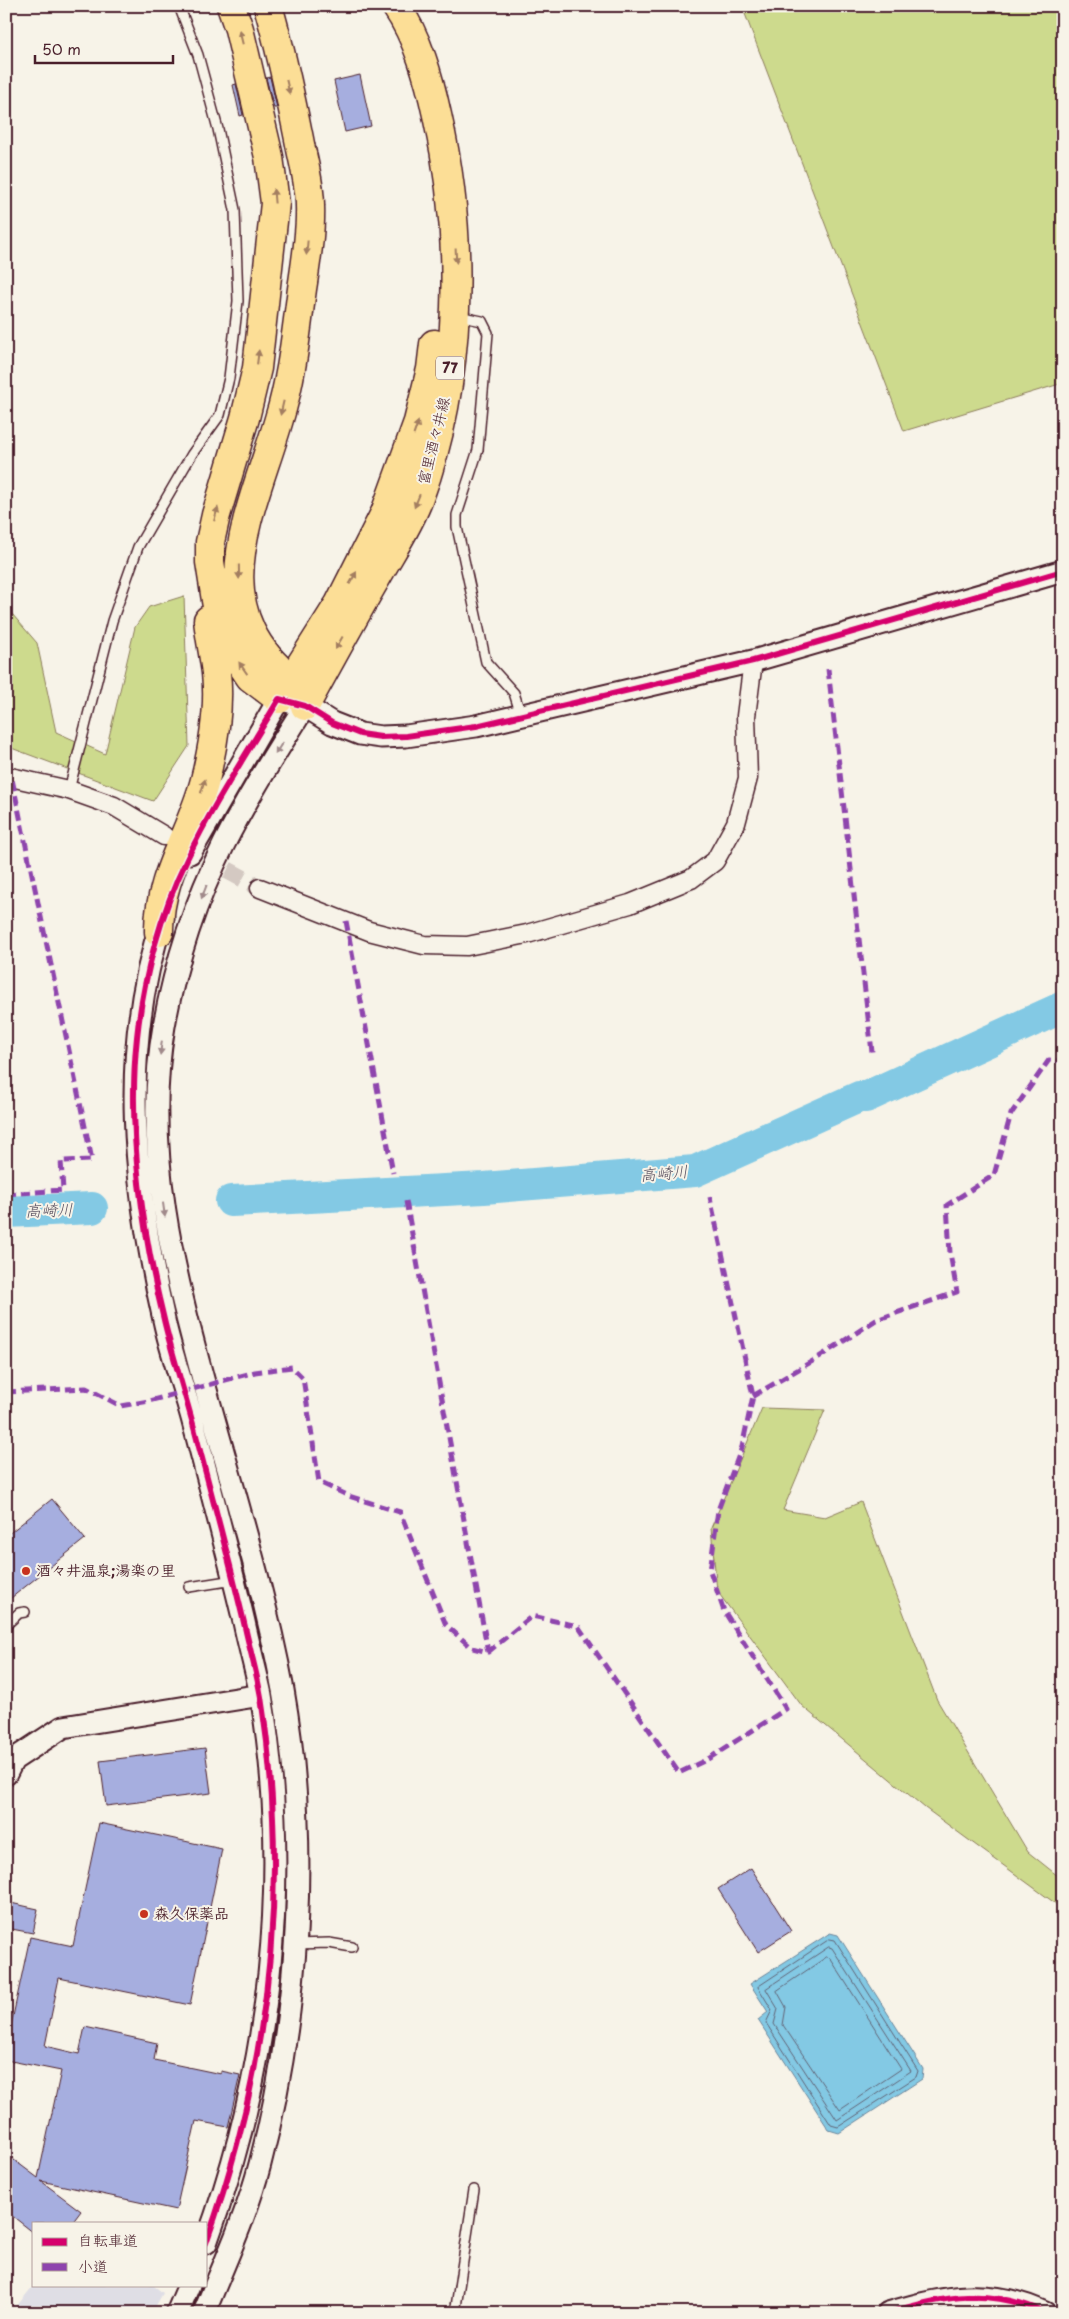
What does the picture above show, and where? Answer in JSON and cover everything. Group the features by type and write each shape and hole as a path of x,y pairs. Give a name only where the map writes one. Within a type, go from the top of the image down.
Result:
{"main road":[{"path":"231,6 239,29 270,157 275,202 257,368 245,418 216,515 210,542 210,562 218,613 228,644 250,677 292,695"},
{"path":"268,6 289,90 310,206 295,351 280,419 243,530 239,563 239,589 255,641 292,695"},
{"name":"富里酒々井線","path":"292,695 385,513 418,422 432,369 437,314 438,268 434,170 416,86 390,6"},
{"name":"富里酒々井線","path":"292,695 419,498 445,403 454,316 456,261 449,174 426,72 409,29 396,6"},
{"path":"158,932 161,897 172,863 196,807 205,779 214,730 216,675 205,583 210,562"}],"street":[{"path":"292,695 332,723 360,734 381,737 476,726 753,661 1063,571"},
{"path":"260,888 370,931 424,945 467,946 536,932 630,904 692,880 715,861 736,823 748,778 746,716 753,661"},
{"path":"208,2237 233,2160 252,2088 268,1988 274,1814 260,1695 234,1580 164,1323 141,1195 134,1098 137,1036 158,932 172,892 202,830 292,695"},
{"path":"204,2313 232,2246 260,2167 276,2093 291,1987 298,1910 296,1809 283,1692 257,1576 191,1336 170,1246 162,1196 157,1102 164,1026 178,969 203,894 222,847 244,806 292,695"},
{"path":"6,776 69,790 114,806 164,836"},
{"path":"9,1764 63,1727 260,1695"},
{"path":"177,2313 189,2286"},
{"path":"888,2313 933,2300 965,2296 1007,2299 1025,2303 1045,2313"}],"lane":[{"path":"69,790 112,622 138,547 192,454 220,415 229,378 238,301 235,210 218,129 198,55 179,6"},
{"path":"454,316 477,318 486,325 488,333 478,450 457,515 456,527 486,662 514,693 521,716"},
{"path":"189,1586 234,1580"},
{"path":"6,1625 19,1613 25,1612"},
{"path":"294,1944 329,1943 352,1947"},
{"path":"455,2313 474,2190"}],"shaded area":[{"path":"33,2286 154,2286 163,2293 152,2313 11,2313"}],"green space":[{"path":"742,6 1063,6 1063,383 904,431"},
{"path":"184,596 189,746 153,801 6,746 6,607 37,643 56,732 105,754 135,627 149,607"},
{"path":"762,1408 825,1410 783,1510 825,1517 861,1502 937,1700 1028,1852 1063,1880 1063,1909 925,1808 802,1706 717,1591 711,1528"}],"water":[{"path":"830,1933 838,1935 923,2069 922,2079 839,2133 829,2130 758,2020 768,2012 750,1984"}],"building":[{"path":"360,75 371,126 345,132 334,81"},
{"path":"270,77 277,108 274,108 266,78"},
{"path":"236,84 243,115 240,116 233,85"},
{"name":"酒々井温泉;湯楽の里","path":"52,1499 85,1539 6,1602 6,1536"},
{"path":"205,1748 211,1793 106,1806 100,1761"},
{"path":"99,1823 222,1849 190,2005 59,1978 45,2046 79,2054 85,2027 157,2043 154,2060 221,2074 221,2071 240,2075 228,2127 196,2121 176,2210 41,2181 81,2211 73,2222 32,2222 32,2231 6,2211 6,2154 38,2178 61,2071 6,2060 6,2049 30,1937 73,1946"},
{"path":"751,1868 791,1931 758,1952 718,1889"},
{"path":"6,1902 38,1909 33,1933 6,1928"}],"waterway":[{"name":"高崎川","path":"231,1201 484,1188 695,1171 859,1097 866,1097 1063,1007"},
{"name":"高崎川","path":"6,1212 92,1208"}],"tunnel":[{"path":"180,844 260,888"}],"marked path":[{"path":"828,669 872,1052"},
{"path":"6,1194 63,1190 61,1161 92,1160 12,779"},
{"path":"346,921 393,1173"},
{"path":"753,1396 816,1359 876,1320 957,1292 950,1253 947,1205 994,1175 1011,1114 1049,1060 1063,1061"},
{"path":"6,1392 86,1388 121,1406 149,1401 255,1372 292,1367 303,1378 319,1482 349,1496 400,1512 446,1625 472,1648 488,1652 532,1616 578,1626 679,1773 708,1759 786,1709 724,1611 710,1571 718,1510 742,1447 753,1396 710,1197"},
{"path":"406,1201 488,1652"}],"cycle path":[{"path":"208,2237 228,2176 246,2109 259,2042 268,1974 273,1905 274,1836 270,1767 261,1697 223,1537 157,1289 143,1217 135,1145 134,1073 144,992 161,923 178,879 197,839 219,798 279,699 305,706 332,723 360,734 381,737 406,736 476,726 753,661 1063,571"},
{"path":"888,2313 928,2302 967,2297 1005,2300 1045,2313"}],"place":[{"name":"酒々井温泉;湯楽の里","path":"26,1571"},
{"name":"森久保薬品","path":"144,1914"}]}
